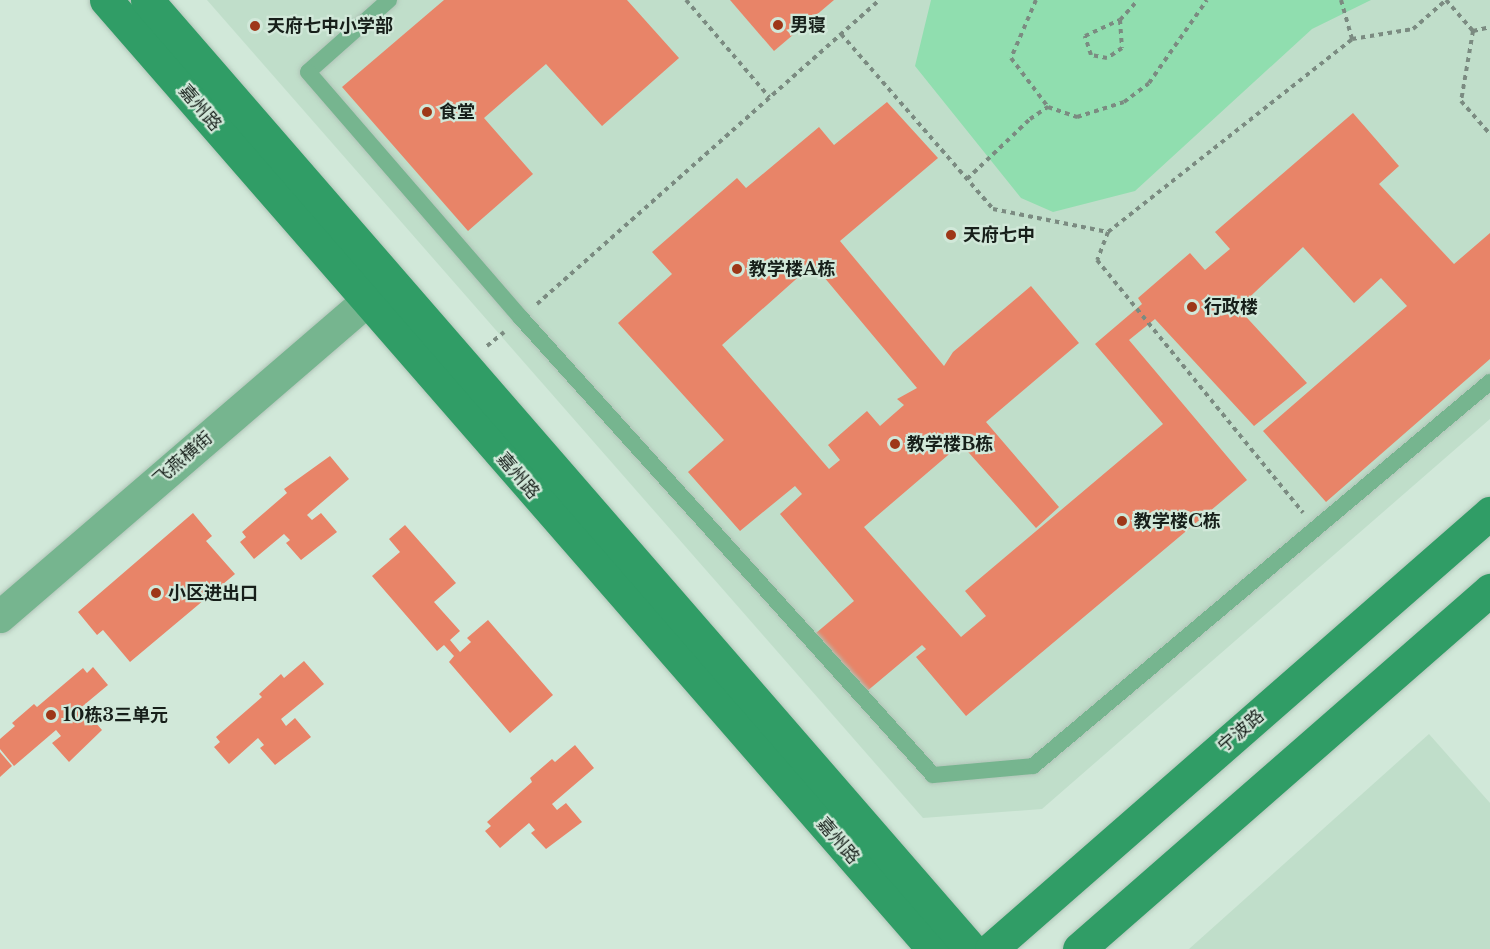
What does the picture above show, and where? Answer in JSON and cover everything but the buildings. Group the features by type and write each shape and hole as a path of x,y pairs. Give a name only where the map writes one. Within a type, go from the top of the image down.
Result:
{"street":[{"name":"嘉州路","path":"106,0 933,949"},
{"path":"147,0 971,949"},
{"name":"飞燕横街","path":"0,617 367,301"},
{"name":"宁波路","path":"991,949 1490,513"},
{"path":"1079,949 1490,590"}],"lane":[{"path":"389,0 308,72 521,318 933,775 1034,766 1490,382"}],"path":[{"path":"686,0 769,97"},
{"path":"464,365 521,318 880,0"},
{"path":"1036,0 1011,58 1048,107 1077,117 1124,102 1149,83 1168,60 1207,0"},
{"path":"1120,20 1122,48 1107,58 1091,55 1085,36 1120,20 1138,0"},
{"path":"1341,0 1352,39"},
{"path":"1316,528 1097,260 1108,232 1352,39 1413,29 1446,0 1473,31"},
{"path":"1473,31 1490,27"},
{"path":"1473,31 1461,100 1490,134"},
{"path":"841,34 993,209 1108,232"},
{"path":"967,179 1030,119 1048,107"}],"shaded area":[{"name":"天府七中","path":"207,0 1490,0 1490,419 1042,809 923,818"},
{"path":"1429,734 1490,803 1490,949 1189,949"}],"green space":[{"path":"931,0 1371,0 1312,29 1135,191 1053,212 1021,198 915,66"}],"place":[{"name":"男寝","path":"778,25"},
{"name":"天府七中小学部","path":"255,26"},
{"name":"食堂","path":"427,112"},
{"name":"天府七中","path":"951,235"},
{"name":"教学楼A栋","path":"737,269"},
{"name":"行政楼","path":"1192,307"},
{"name":"教学楼B栋","path":"895,444"},
{"name":"教学楼C栋","path":"1122,521"},
{"name":"小区进出口","path":"156,593"},
{"name":"10栋3三单元","path":"51,715"}]}
